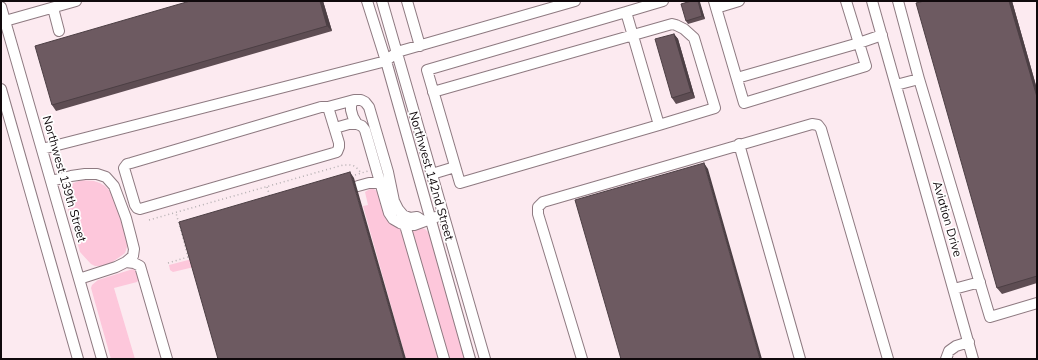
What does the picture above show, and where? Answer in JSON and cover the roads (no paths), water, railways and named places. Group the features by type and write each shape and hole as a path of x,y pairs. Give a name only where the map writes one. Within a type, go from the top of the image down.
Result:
{"street":[{"path":"5,21 76,1"},
{"name":"Northwest 142nd Street","path":"367,1 386,61 426,220 470,359"},
{"name":"Northwest 142nd Street","path":"382,1 485,359"},
{"path":"407,1 420,46"},
{"path":"42,149 386,61 397,52 575,1"},
{"path":"433,92 672,24 684,29 694,38 715,108 460,183 433,92 427,70 663,1"},
{"path":"739,1 715,4 744,103 866,66 846,1"},
{"name":"Aviation Drive","path":"872,1 973,359"},
{"path":"898,1 919,79 990,317 1037,303"},
{"name":"Northwest 139th Street","path":"1,7 102,359"},
{"path":"53,8 59,31"},
{"path":"626,12 659,125"},
{"path":"737,78 882,35"},
{"path":"896,85 919,79"},
{"path":"1,89 78,359"},
{"path":"328,107 339,143 339,148 336,152 140,209 135,205 124,168 131,162 321,107 328,107 354,100 360,100 365,102 369,107 388,172 394,201 398,209 403,215 410,218 417,217 426,220"},
{"path":"354,100 351,105 351,110 352,117 357,124"},
{"path":"335,128 349,124 357,124 362,126 365,130 389,213 394,219 405,225 418,224 443,214"},
{"path":"582,359 538,214 538,207 543,202 812,124 818,125 821,129 888,359"},
{"path":"739,144 800,359"},
{"path":"432,174 455,167"},
{"path":"51,181 71,176 97,174 106,177 114,186 126,218 167,359"},
{"path":"358,186 369,183 381,183"},
{"path":"405,225 444,359"},
{"path":"79,279 111,269 126,262 133,256 134,249"},
{"path":"126,262 134,263 140,266"},
{"path":"954,289 980,282"},
{"path":"946,359 949,351 956,346 969,342"}]}
